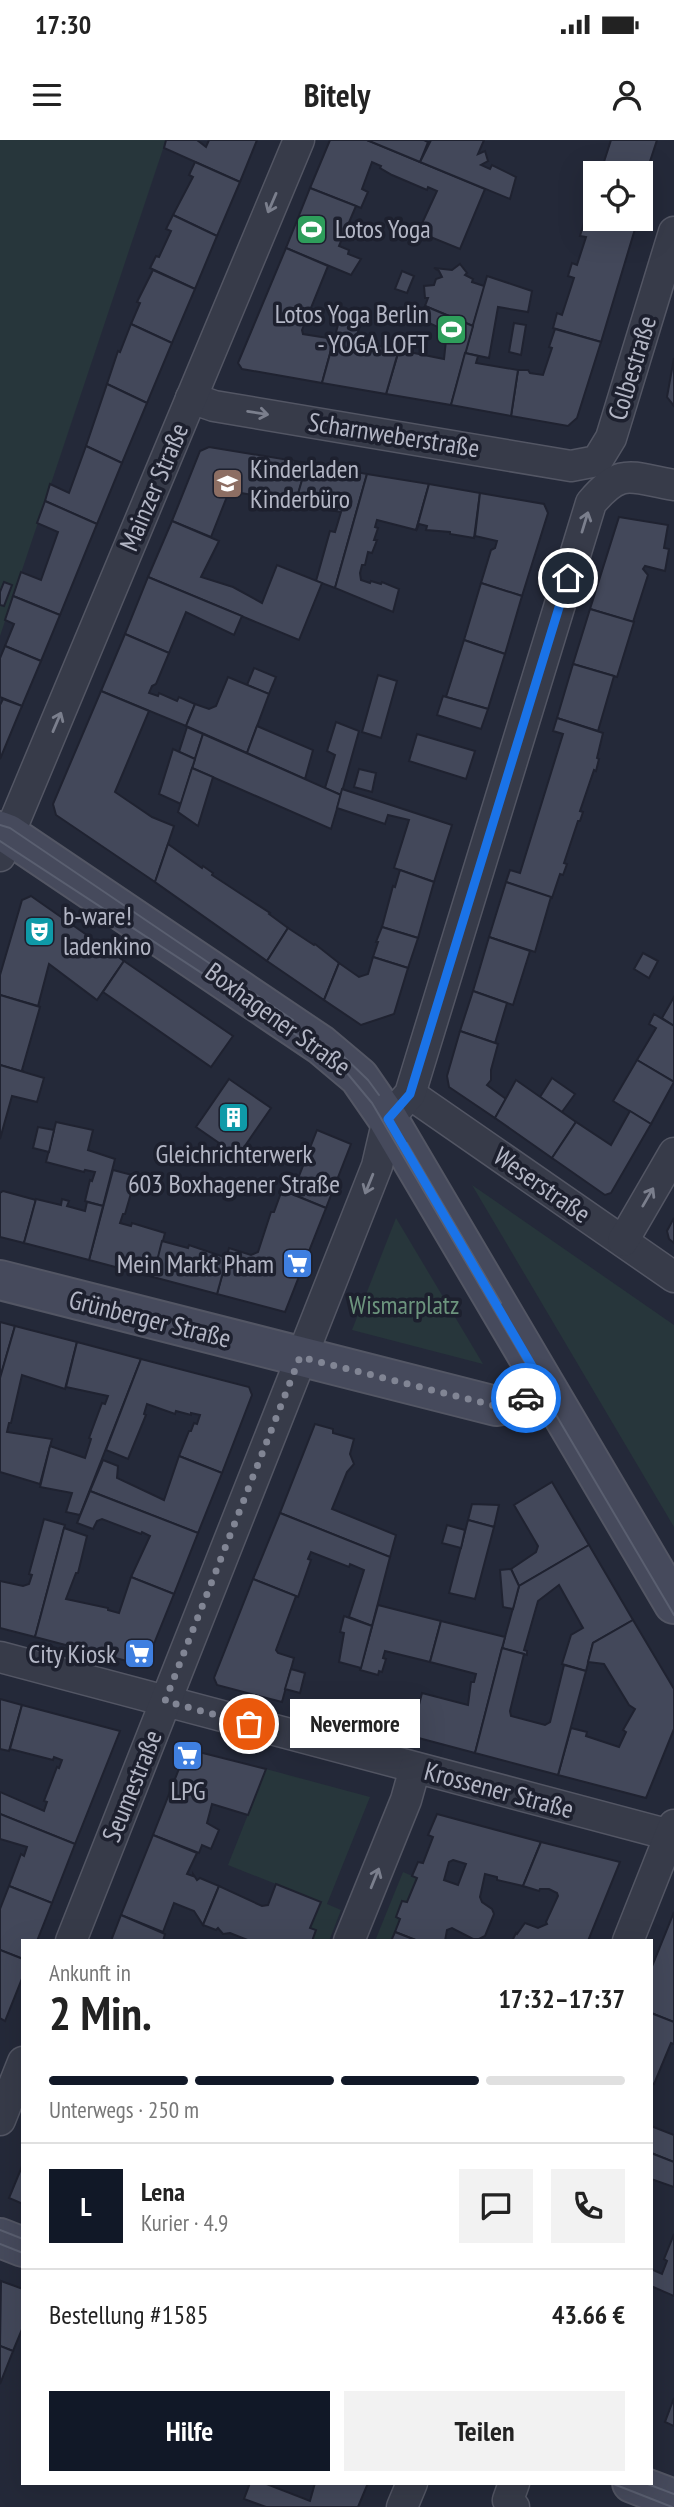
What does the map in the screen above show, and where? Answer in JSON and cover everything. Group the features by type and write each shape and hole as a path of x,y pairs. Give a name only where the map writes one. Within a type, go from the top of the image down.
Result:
{"street":[{"name":"Mainzer Straße","path":"3,840 31,785 299,140"},
{"name":"Colbestraße","path":"399,1106 601,473 674,232"},
{"name":"Scharnweberstraße","path":"191,398 214,406 674,485"},
{"name":"Boxhagener Straße","path":"3,840 321,1045 399,1106 546,1390 674,1604"},
{"name":"Weserstraße","path":"399,1106 622,1241 674,1277"},
{"path":"399,1106 300,1357 496,1406 514,1403 546,1390"},
{"path":"622,1241 674,1153"},
{"name":"Grünberger Straße","path":"0,1280 300,1357"},
{"name":"Seumestraße","path":"72,1939 300,1357"},
{"name":"Krossener Straße","path":"0,1657 415,1768 673,1832"},
{"path":"350,1939 407,1800 415,1768"},
{"path":"629,1939 673,1832"},
{"path":"0,2120 21,2067"},
{"path":"0,2238 21,2246"},
{"path":"402,2507 411,2485"},
{"path":"513,2485 508,2500 513,2507"},
{"path":"637,2485 674,2499"}],"green space":[{"path":"0,140 166,140 0,636"},
{"path":"472,1185 674,1325 674,1527"},
{"name":"Wismarplatz","path":"396,1218 483,1364 352,1330"},
{"path":"266,1769 370,1797 327,1904 341,1910 330,1939 313,1939 316,1931 310,1928 321,1902 228,1865"},
{"path":"403,1872 417,1878 407,1902 402,1901 396,1917 400,1919 392,1939 376,1939"}],"building":[{"path":"166,140 197,140 206,147 209,140 257,140 240,182 164,148"},
{"path":"330,140 367,140 485,189 460,249 418,232 437,191 428,187 427,190 392,175 372,162 362,189 368,192 361,208 310,188"},
{"path":"367,140 424,140 428,142 420,162"},
{"path":"431,140 484,140 478,154 485,151 488,161 481,165 490,169 492,165 516,177 510,199 420,162"},
{"path":"611,140 657,140 650,161 604,161"},
{"path":"195,162 240,182 217,236 173,215 193,177 189,175"},
{"path":"310,188 356,206 339,246 349,250 348,254 361,259 351,275 286,248"},
{"path":"173,215 217,236 195,289 150,268 156,256 159,257 171,231 166,229"},
{"path":"583,226 583,231 634,231 601,342 553,328 557,313 562,315 574,278 568,276 572,263 577,265 586,237 580,236"},
{"path":"286,248 328,266 302,330 303,334 334,339 322,383 242,369 238,363"},
{"path":"460,264 467,273 465,275 473,279 472,282 484,286 487,279 473,326 425,306 428,298 425,298 424,286 434,285 436,279 442,277 434,268 452,270"},
{"path":"153,270 195,289 172,343 131,324 140,303 137,302"},
{"path":"402,271 414,276 407,293 395,289"},
{"path":"487,276 532,291 528,312 498,307 489,358 465,353"},
{"path":"425,306 473,326 451,405 386,394 399,350 444,359 447,331 420,319"},
{"path":"341,314 362,317 355,343 399,349 386,394 322,383"},
{"path":"514,323 526,325 521,355 509,352"},
{"path":"131,324 172,343 147,403 107,384"},
{"path":"555,329 601,342 577,418 568,426 511,416 518,370 543,375"},
{"path":"465,353 478,356 476,363 518,370 511,416 451,405"},
{"path":"674,358 674,406 667,397"},
{"path":"107,384 147,403 122,463 86,446"},
{"path":"86,446 122,463 97,524 45,501 50,484 69,493"},
{"path":"209,447 307,463 296,502 235,492 228,494 211,537 172,521 200,451"},
{"path":"307,463 367,474 335,588 316,581 330,531 335,532 341,512 295,504"},
{"path":"367,474 429,484 416,530 377,520 375,527 378,528 374,540 377,540 372,553 368,552 365,565 362,565 361,580 370,583 382,582 399,589 393,612 335,588"},
{"path":"429,484 480,493 474,538 426,530 427,526 419,524 416,531"},
{"path":"480,493 544,504 548,513 522,596 481,583 491,550 495,548 497,541 475,536"},
{"path":"45,501 97,524 60,615 13,596 21,572 41,580 58,532 37,523"},
{"path":"619,517 668,525 664,548 669,549 665,571 645,566 643,569 648,575 633,622 590,609"},
{"path":"172,521 219,541 201,577 233,587 262,603 277,565 322,583 299,640 148,577"},
{"path":"148,577 242,616 234,635 186,612 169,653 125,634"},
{"path":"4,582 12,585 4,606 0,605 0,592"},
{"path":"481,583 522,596 505,654 464,640"},
{"path":"13,596 60,615 41,661 5,646 14,624 5,620"},
{"path":"590,609 634,622 617,677 573,664"},
{"path":"125,634 169,653 156,684 149,693 158,696 159,693 177,701 179,697 195,704 186,726 101,691"},
{"path":"464,640 505,654 488,709 446,697"},
{"path":"5,646 41,661 22,706 0,697 0,658"},
{"path":"573,664 614,676 598,731 557,718"},
{"path":"254,668 276,677 269,694 247,685"},
{"path":"378,675 397,681 381,738 362,732"},
{"path":"228,677 269,694 247,753 186,726 195,704 209,709 216,706"},
{"path":"101,691 149,711 115,792 152,817 174,826 155,882 56,815 53,804"},
{"path":"443,696 488,709 481,729 437,715"},
{"path":"3,699 22,706 0,759 0,705"},
{"path":"557,718 603,733 596,771 594,770 580,811 583,812 564,863 567,864 563,875 560,874 552,898 506,882 510,870 520,873 563,734 553,731"},
{"path":"336,722 359,731 341,795 325,788 335,755 327,751"},
{"path":"257,726 313,750 305,779 247,753"},
{"path":"187,727 203,734 195,759 179,752"},
{"path":"203,734 341,795 331,829 192,768"},
{"path":"417,734 475,751 466,779 409,761"},
{"path":"173,749 195,759 181,804 159,794"},
{"path":"192,768 213,777 198,826 178,812"},
{"path":"359,769 376,773 372,792 354,787"},
{"path":"342,789 452,825 434,882 394,868 409,820 388,815 385,824 337,808"},
{"path":"168,844 288,928 267,961 155,882"},
{"path":"400,870 434,882 418,938 382,927"},
{"path":"506,882 551,897 535,952 489,937"},
{"path":"31,896 124,961 97,1000 49,964 38,1006 0,995 0,975 22,900"},
{"path":"382,927 418,938 408,968 373,957"},
{"path":"288,928 339,963 324,1000 267,961"},
{"path":"489,937 530,951 513,1005 473,991"},
{"path":"643,953 658,961 649,978 634,969"},
{"path":"373,957 408,968 394,1014 361,1025 324,1000 339,963 359,977 368,974"},
{"path":"124,961 233,1036 211,1067 103,992"},
{"path":"473,991 507,1003 495,1043 460,1031"},
{"path":"0,995 40,1007 22,1070 24,1072 0,1065"},
{"path":"674,997 674,1026 662,1018"},
{"path":"654,1014 674,1026 674,1082 637,1060 656,1028 649,1024"},
{"path":"460,1031 498,1044 491,1080 487,1085 506,1099 495,1118 449,1087 447,1076"},
{"path":"637,1060 674,1082 651,1124 613,1101"},
{"path":"0,1065 44,1078 37,1102 12,1096 0,1139"},
{"path":"552,1078 575,1094 562,1112 540,1097"},
{"name":"Gleichrichterwerk 603 Boxhagener Straße","path":"229,1079 271,1108 238,1156 196,1127"},
{"path":"516,1080 576,1122 552,1158 495,1118"},
{"path":"630,1111 651,1124 611,1193 605,1195 552,1158 576,1122 611,1145"},
{"path":"56,1122 93,1130 88,1150 115,1159 103,1206 85,1201 90,1180 92,1181 95,1172 84,1172 46,1162"},
{"path":"38,1127 54,1130 49,1152 33,1148"},
{"path":"317,1130 351,1144 326,1208 292,1194"},
{"path":"113,1170 136,1176 120,1223 131,1226 132,1223 165,1233 153,1277 89,1260"},
{"path":"282,1190 326,1208 285,1312 217,1294 229,1248 251,1255 258,1252 271,1212 274,1212"},
{"path":"3,1191 36,1200 24,1243 0,1237 0,1193"},
{"path":"36,1199 61,1205 62,1199 69,1201 67,1206 85,1211 87,1202 103,1206 89,1260 24,1243"},
{"path":"674,1218 674,1243 669,1239 667,1231"},
{"path":"162,1241 188,1248 189,1245 227,1258 217,1294 153,1277"},
{"path":"0,1322 15,1326 0,1378"},
{"path":"15,1326 77,1342 65,1389 22,1375 9,1423 7,1432 52,1439 40,1484 0,1472 0,1378"},
{"path":"77,1342 141,1359 80,1515 66,1512 72,1493 40,1487 50,1446 85,1458 91,1439 89,1438 102,1403 105,1404 108,1396 66,1387"},
{"path":"141,1359 249,1387 252,1395 222,1473 179,1456 189,1431 194,1423 197,1424 200,1415 176,1411 175,1414 147,1404 146,1415 128,1459 106,1450"},
{"path":"315,1424 354,1439 350,1454 354,1464 347,1472 332,1509 396,1535 390,1557 280,1513"},
{"path":"179,1456 222,1473 198,1533 90,1491 103,1460 118,1466 117,1478 164,1500"},
{"path":"552,1482 589,1545 519,1586 511,1569 536,1552 538,1546 514,1505"},
{"path":"90,1491 198,1533 174,1594 131,1577 150,1536 102,1519 97,1521 93,1529 77,1523"},
{"path":"472,1504 499,1505 494,1527 468,1520"},
{"path":"280,1513 390,1557 372,1626 349,1617 364,1570 350,1564 349,1567 311,1552 308,1559 311,1560 298,1597 253,1579"},
{"path":"44,1519 65,1525 35,1637 0,1628 0,1581 23,1586 29,1584 32,1575 29,1574"},
{"path":"468,1520 494,1527 475,1599 449,1593"},
{"path":"447,1525 465,1530 461,1548 442,1543"},
{"path":"64,1528 87,1536 78,1573 66,1599 119,1613 131,1577 174,1594 147,1661 142,1665 35,1637"},
{"path":"589,1545 633,1620 593,1643 586,1671 562,1664 571,1635 583,1628 559,1585 538,1601 524,1650 527,1655 502,1648 519,1586"},
{"path":"511,1569 519,1586 513,1609 503,1607 500,1570"},
{"path":"253,1579 296,1596 276,1650 294,1658 282,1702 217,1685 214,1678"},
{"path":"378,1605 441,1621 430,1662 385,1651 383,1658 386,1659 382,1672 379,1671 378,1675 360,1670"},
{"path":"344,1616 372,1626 361,1668 339,1662 344,1633 340,1632"},
{"path":"633,1620 674,1689 674,1729 646,1798 558,1775 571,1728 587,1732 586,1736 619,1747 626,1732 623,1730 635,1709 629,1705 604,1664 588,1662 593,1643"},
{"path":"441,1621 505,1637 475,1753 411,1736 422,1693 468,1705 471,1682 474,1682 476,1674 430,1662"},
{"path":"502,1648 524,1654 511,1716 545,1725 550,1722 564,1665 586,1671 558,1775 475,1753"},
{"path":"291,1669 305,1673 300,1693 285,1689"},
{"path":"0,1699 22,1705 9,1751 0,1749"},
{"path":"22,1705 120,1731 75,1844 0,1814 0,1792 44,1811 47,1802 44,1801 62,1760 10,1749"},
{"path":"191,1750 266,1769 248,1815 212,1804 207,1823 219,1830 211,1849 202,1845 199,1853 153,1835 184,1756"},
{"path":"0,1814 75,1844 52,1903 9,1886 21,1854 24,1856 27,1847 0,1839"},
{"path":"437,1814 541,1842 523,1886 497,1880 497,1877 485,1874 480,1897 494,1914 485,1936 479,1939 473,1939 452,1928 447,1930 445,1939 413,1939 395,1932 400,1919 396,1917 402,1901 407,1902 417,1878 412,1876 418,1862 423,1863 433,1837 428,1835","holes":["453,1860 466,1864 458,1885 444,1880 449,1862"]},
{"path":"153,1835 197,1853 187,1874 193,1874 197,1880 200,1878 219,1886 203,1925 194,1911 174,1903 163,1932 121,1915"},
{"path":"541,1842 620,1862 589,1939 513,1939 525,1923 538,1928 547,1924 558,1896 549,1889 539,1891 523,1886"},
{"path":"276,1884 321,1902 310,1928 316,1930 313,1939 245,1939 230,1933 223,1934 218,1928 216,1930 203,1925 219,1886 262,1906 268,1905"},
{"path":"9,1886 52,1903 38,1939 21,1939 21,1958 0,1950 0,1909"},
{"path":"674,1912 674,2022 653,2014 653,1964"},
{"path":"121,1915 165,1934 164,1939 112,1939"},
{"path":"395,1932 413,1939 392,1939"},
{"path":"0,1950 21,1958 21,1981 5,2021 0,2018"},
{"path":"653,2014 674,2022 674,2044 671,2043 654,2084"},
{"path":"653,2127 674,2135 674,2162 653,2154"},
{"path":"653,2154 674,2162 674,2187 653,2180"},
{"path":"21,2169 21,2203 9,2198"},
{"path":"674,2234 674,2296 653,2287 653,2270 662,2274 667,2261 664,2259"},
{"path":"1,2281 21,2288 21,2332 13,2351 0,2346"},
{"path":"0,2346 13,2351 0,2384"},
{"path":"674,2398 674,2426 665,2422"},
{"path":"249,2485 269,2485 310,2501 314,2485 367,2485 358,2507 266,2507 244,2499"}],"tram line":[{"path":"0,825 10,828 293,1020"},
{"path":"0,841 318,1049 347,1073 372,1103 674,1615"},
{"path":"341,1054 368,1080 379,1095"},
{"path":"407,1143 501,1303"},
{"path":"0,2230 21,2238"},
{"path":"0,2244 21,2252"},
{"path":"616,2485 672,2507"},
{"path":"650,2485 674,2494"}],"way so far":[{"path":"249,1724 165,1701 300,1357 496,1406 526,1398"}],"place":[{"name":"Lotos Yoga","path":"312,229"},
{"name":"Lotos Yoga Berlin - YOGA LOFT","path":"452,329"},
{"name":"Kinderladen Kinderbüro","path":"227,484"},
{"name":"b-ware! ladenkino","path":"40,931"},
{"name":"Gleichrichterwerk 603 Boxhagener Straße","path":"234,1118"},
{"name":"Mein Markt Pham","path":"297,1264"},
{"name":"City Kiosk","path":"139,1654"},
{"name":"Nevermore","path":"249,1724"},
{"name":"LPG","path":"188,1755"}],"route":[{"path":"526,1398 546,1390 388,1119 410,1094 568,578"}]}
